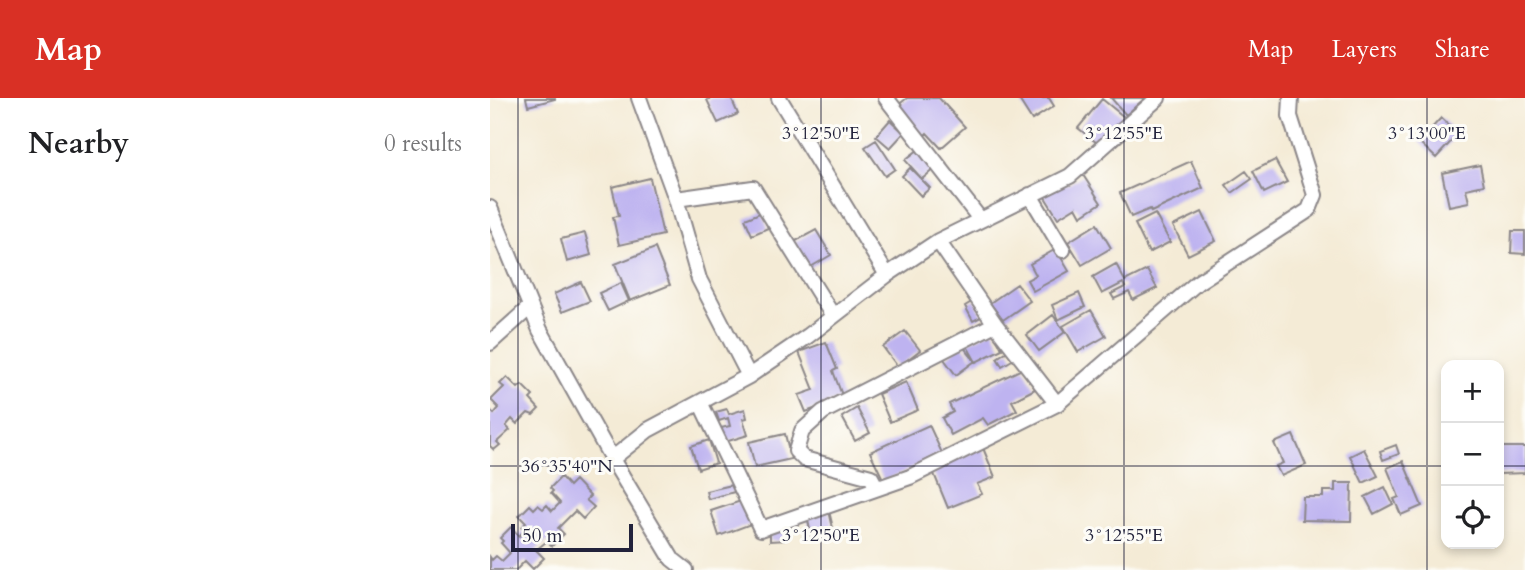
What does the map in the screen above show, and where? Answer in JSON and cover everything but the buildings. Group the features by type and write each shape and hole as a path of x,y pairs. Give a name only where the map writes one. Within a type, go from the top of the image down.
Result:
{"street":[{"path":"639,98 676,199 699,279 749,376"},
{"path":"779,98 887,275"},
{"path":"886,98 980,219"},
{"path":"612,459 648,429 749,376 938,241 1070,176 1158,98"},
{"path":"700,402 761,529 910,477 1057,404 1198,282 1309,210 1315,195 1290,116 1291,98"},
{"path":"676,199 752,188 833,316"},
{"path":"1030,195 1063,250"},
{"path":"490,208 540,330 672,559 686,570"},
{"path":"938,241 995,324 1057,404"},
{"path":"490,342 530,307"},
{"path":"877,488 871,477 804,459 796,451 802,431 823,412 995,324"}]}
